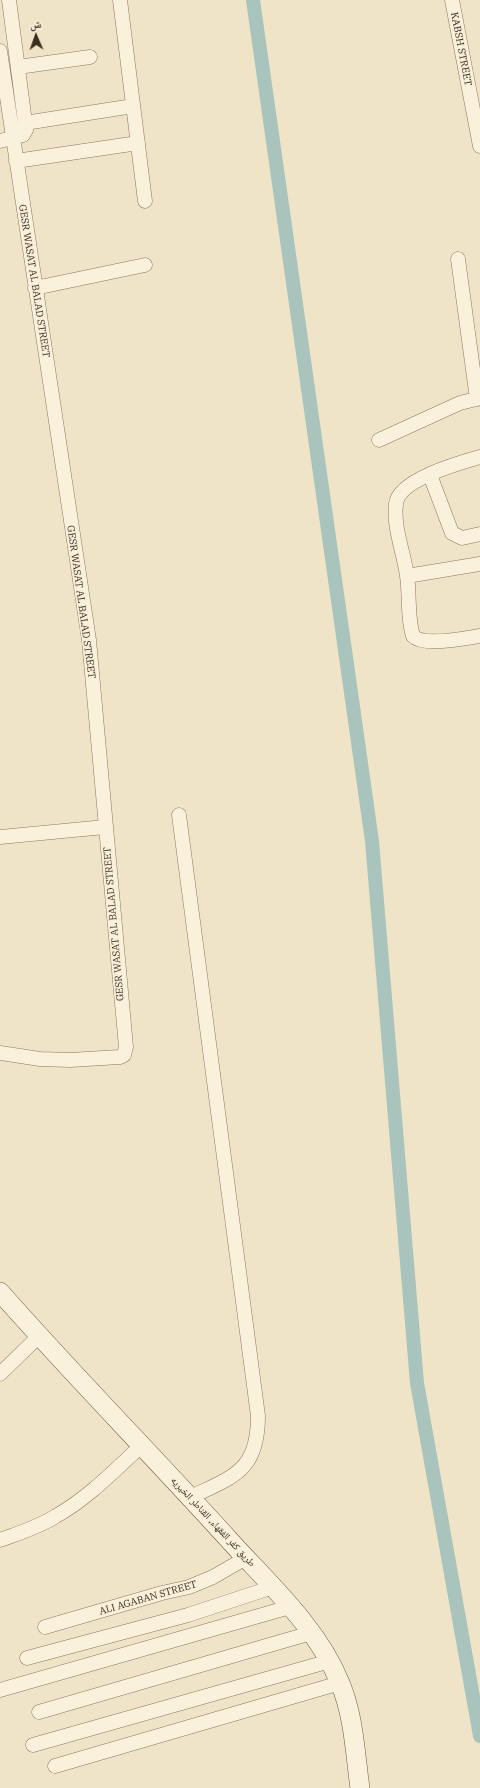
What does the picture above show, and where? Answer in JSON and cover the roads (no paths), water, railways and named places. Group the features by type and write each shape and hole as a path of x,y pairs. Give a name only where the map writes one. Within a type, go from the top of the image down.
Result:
{"street":[{"path":"6,134 25,133 9,0"},
{"path":"120,0 145,202"},
{"name":"KABSH STREET","path":"452,0 480,146"},
{"name":"GESR WASAT AL BALAD STREET","path":"0,51 6,134 16,161 89,640 126,1052 120,1057 70,1060 40,1060 0,1053"},
{"path":"18,68 90,57"},
{"path":"25,123 133,106"},
{"path":"16,161 138,143"},
{"path":"379,440 441,411 478,398 458,259"},
{"path":"35,288 145,265"},
{"path":"480,457 461,462 408,485 401,491 396,502 396,513 407,576 412,631 417,640 430,641 480,636"},
{"path":"430,475 452,533 462,538 480,534"},
{"path":"407,576 480,564"},
{"path":"179,815 258,1416 258,1434 254,1451 248,1462 234,1476 191,1497"},
{"path":"0,837 105,827"},
{"name":"طريق كفر الفقهاء, القناطر الخيريه","path":"0,1292 141,1446 191,1497 273,1587 311,1633 330,1661 340,1683 349,1711 360,1788"},
{"path":"0,1374 39,1336"},
{"path":"0,1540 26,1531 56,1517 89,1494 141,1446"},
{"name":"ALI AGABAN STREET","path":"45,1627 162,1593 189,1587 214,1577 246,1558"},
{"path":"27,1658 188,1615 273,1587"},
{"path":"0,1690 290,1607"},
{"path":"40,1712 311,1633"},
{"path":"33,1744 330,1661"},
{"path":"55,1766 340,1683"}],"waterway":[{"path":"253,0 372,841 417,1383 480,1736"}]}
